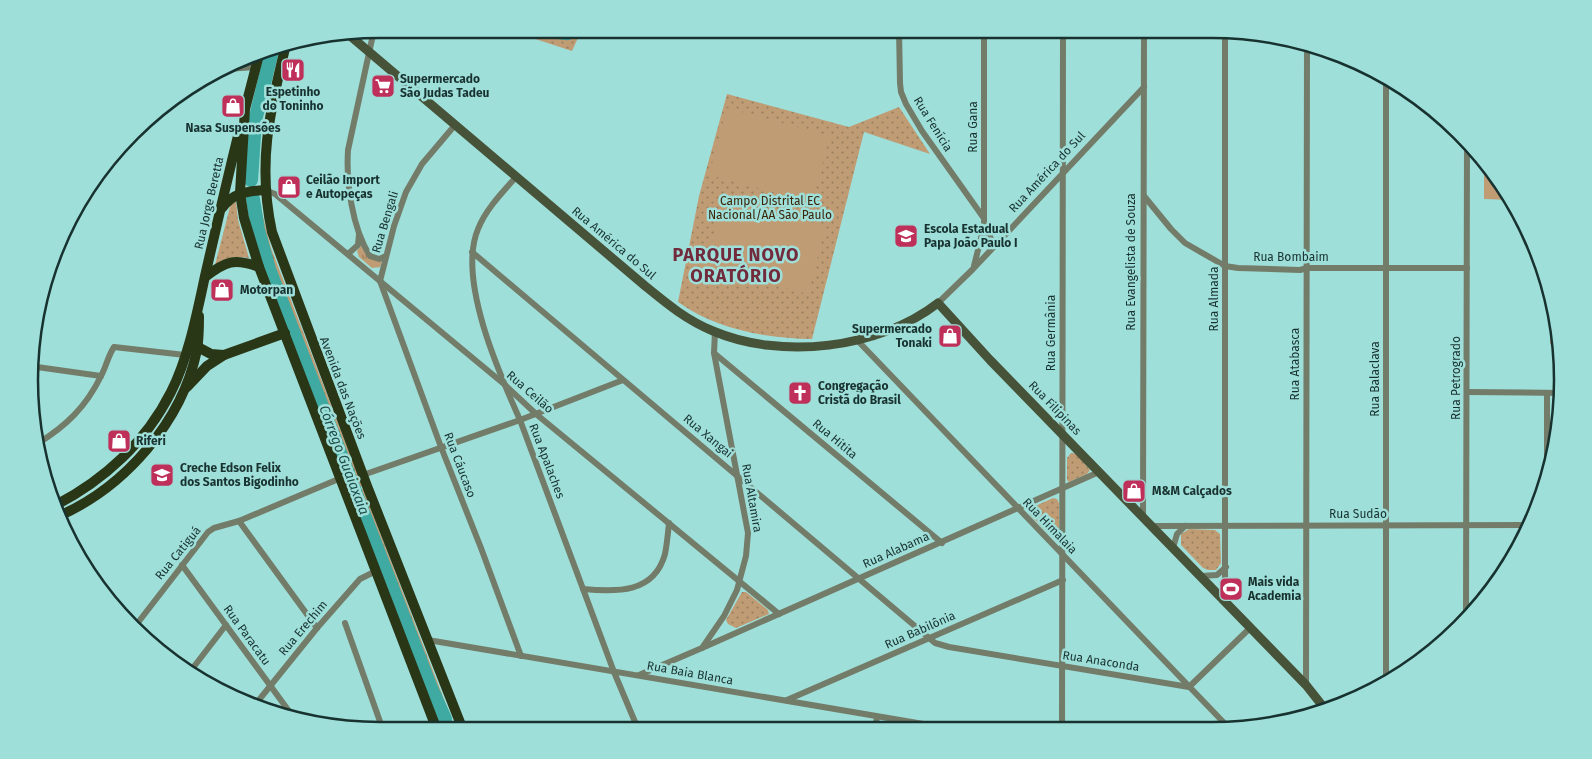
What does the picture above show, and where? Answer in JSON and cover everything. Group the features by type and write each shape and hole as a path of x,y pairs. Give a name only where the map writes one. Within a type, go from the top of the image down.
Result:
{"main road":[{"name":"Rua América do Sul","path":"353,38 675,310 715,332 755,343 792,347 819,346 856,340 902,324 928,311 938,303"},
{"name":"Avenida das Nações","path":"284,51 268,126 264,167 269,219 276,246 460,722"},
{"path":"258,61 245,109 240,193 244,218 259,267 434,722"},
{"name":"Rua Jorge Beretta","path":"61,502 94,482 115,465 134,445 166,402 176,380 200,302 223,195 245,109"},
{"path":"221,209 229,199 240,193 265,190"},
{"path":"205,277 220,266 233,261 259,267"},
{"name":"Rua Jorge Beretta","path":"65,513 102,492 130,467 162,428 184,390 197,348 200,302"},
{"name":"Rua Filipinas","path":"938,303 1143,517"},
{"path":"928,311 949,316"},
{"path":"184,390 207,366 224,355 285,333"},
{"path":"197,348 211,354 224,355"},
{"path":"1143,517 1306,685 1321,703"}],"street":[{"path":"372,38 348,150 346,168 350,199 359,233 370,256 379,259 386,256"},
{"name":"Rua Fenícia","path":"899,38 900,83 901,92 906,104 922,131 984,218"},
{"name":"Rua Gana","path":"973,269 984,226 984,38"},
{"name":"Rua Germânia","path":"1062,722 1063,38"},
{"name":"Rua Evangelista de Souza","path":"1143,517 1144,38"},
{"name":"Rua Almada","path":"1225,38 1225,601"},
{"name":"Rua Atabasca","path":"1306,685 1307,51"},
{"path":"239,68 256,67"},
{"name":"Rua Balaclava","path":"1386,84 1386,675"},
{"name":"Rua América do Sul","path":"938,303 995,246 1144,87"},
{"name":"Rua Bengali","path":"380,281 397,216 411,182 422,164 455,125"},
{"name":"Rua Petrogrado","path":"1466,609 1467,151"},
{"name":"Rua Apalaches","path":"516,177 487,212 477,230 472,252 472,277 475,295 504,384 520,420 614,672 635,722"},
{"name":"Rua Ceilão","path":"265,190 275,194 348,254 504,384 536,414 779,614"},
{"name":"Rua Bombaim","path":"1144,196 1185,243 1225,266 1300,270 1307,268 1467,268"},
{"name":"Rua Gana","path":"984,226 995,246"},
{"path":"348,254 358,245 359,233"},
{"name":"Rua Xangai","path":"472,252 930,638"},
{"name":"Rua Cáucaso","path":"380,281 521,656"},
{"name":"Rua Altamira","path":"702,648 730,606 740,581 746,556 748,533 714,353 715,332"},
{"name":"Rua Himalaia","path":"856,340 1223,722"},
{"path":"43,440 65,425 80,410 92,394 112,350 117,347 184,355"},
{"name":"Rua Hitita","path":"714,353 942,543"},
{"path":"38,367 101,376"},
{"path":"363,475 520,420 623,380"},
{"path":"1467,392 1554,393"},
{"path":"1547,393 1548,448"},
{"name":"Rua Alabama","path":"702,648 1099,472"},
{"name":"Rua Catiguá","path":"139,622 208,532 341,478"},
{"path":"1129,503 1136,503 1143,496"},
{"path":"239,521 316,628"},
{"path":"583,589 628,590 649,579 656,572 664,556 669,523"},
{"name":"Rua Sudão","path":"1152,526 1522,525"},
{"path":"1173,548 1177,534 1186,526"},
{"name":"Rua Paracatu","path":"182,565 287,709"},
{"path":"1201,576 1217,575 1226,567"},
{"name":"Rua Erechim","path":"259,699 316,628 360,579 376,571"},
{"name":"Rua Babilônia","path":"786,701 1063,580"},
{"path":"345,623 381,722"},
{"path":"194,667 226,625"},
{"path":"1189,687 1250,629"},
{"name":"Rua Anaconda","path":"930,638 939,644 949,647 1189,687"},
{"name":"Rua Baia Blanca","path":"428,640 912,722"},
{"path":"638,676 702,648"},
{"path":"876,722 877,716"}],"green space":[{"path":"532,38 578,38 572,51"},
{"name":"Campo Distrital EC Nacional/AA São Paulo","path":"727,94 849,127 899,107 930,154 864,132 812,339 777,337 742,331 693,312 678,302 699,196"},
{"path":"727,108 830,136 812,202 709,175"},
{"path":"1484,171 1503,200 1484,199"},
{"path":"723,199 826,226 808,294 705,266"},
{"path":"236,202 238,220 249,258 231,258 215,265 230,207"},
{"path":"256,202 260,205 271,248 362,486 357,488 272,268 260,229"},
{"path":"361,246 382,261 380,267 372,268 359,257 357,251"},
{"path":"1551,327 1553,344 1550,344"},
{"path":"1071,453 1077,454 1090,470 1087,474 1069,482 1067,480 1067,458"},
{"path":"363,489 450,715 448,716 436,692 358,491"},
{"path":"1053,498 1057,499 1059,503 1059,536 1057,539 1054,539 1029,512 1031,508"},
{"path":"1189,529 1215,530 1220,534 1221,563 1216,570 1203,568 1181,545 1181,534"},
{"path":"742,592 746,592 768,610 769,614 736,628 728,624 726,620"}],"water":[{"path":"556,38 571,38 570,40"}],"waterway":[{"name":"Córrego Guaiaxaia","path":"251,180 255,121 271,56"},
{"name":"Córrego Guaiaxaia","path":"253,199 258,230 269,269 431,688 445,719"}],"place":[{"name":"Espetinho do Toninho","path":"293,70"},
{"name":"Supermercado São Judas Tadeu","path":"383,86"},
{"name":"Nasa Suspensões","path":"233,106"},
{"name":"Ceilão Import e Autopeças","path":"289,187"},
{"name":"Escola Estadual Papa João Paulo I","path":"906,236"},
{"name":"Motorpan","path":"222,290"},
{"name":"Supermercado Tonaki","path":"950,336"},
{"name":"Congregação Cristã do Brasil","path":"800,393"},
{"name":"Riferi","path":"119,441"},
{"name":"Creche Edson Felix dos Santos Bigodinho","path":"162,475"},
{"name":"M&M Calçados","path":"1134,491"},
{"name":"Mais vida Academia","path":"1231,589"}],"district":[{"name":"PARQUE NOVO ORATÓRIO","path":"736,265"}]}
